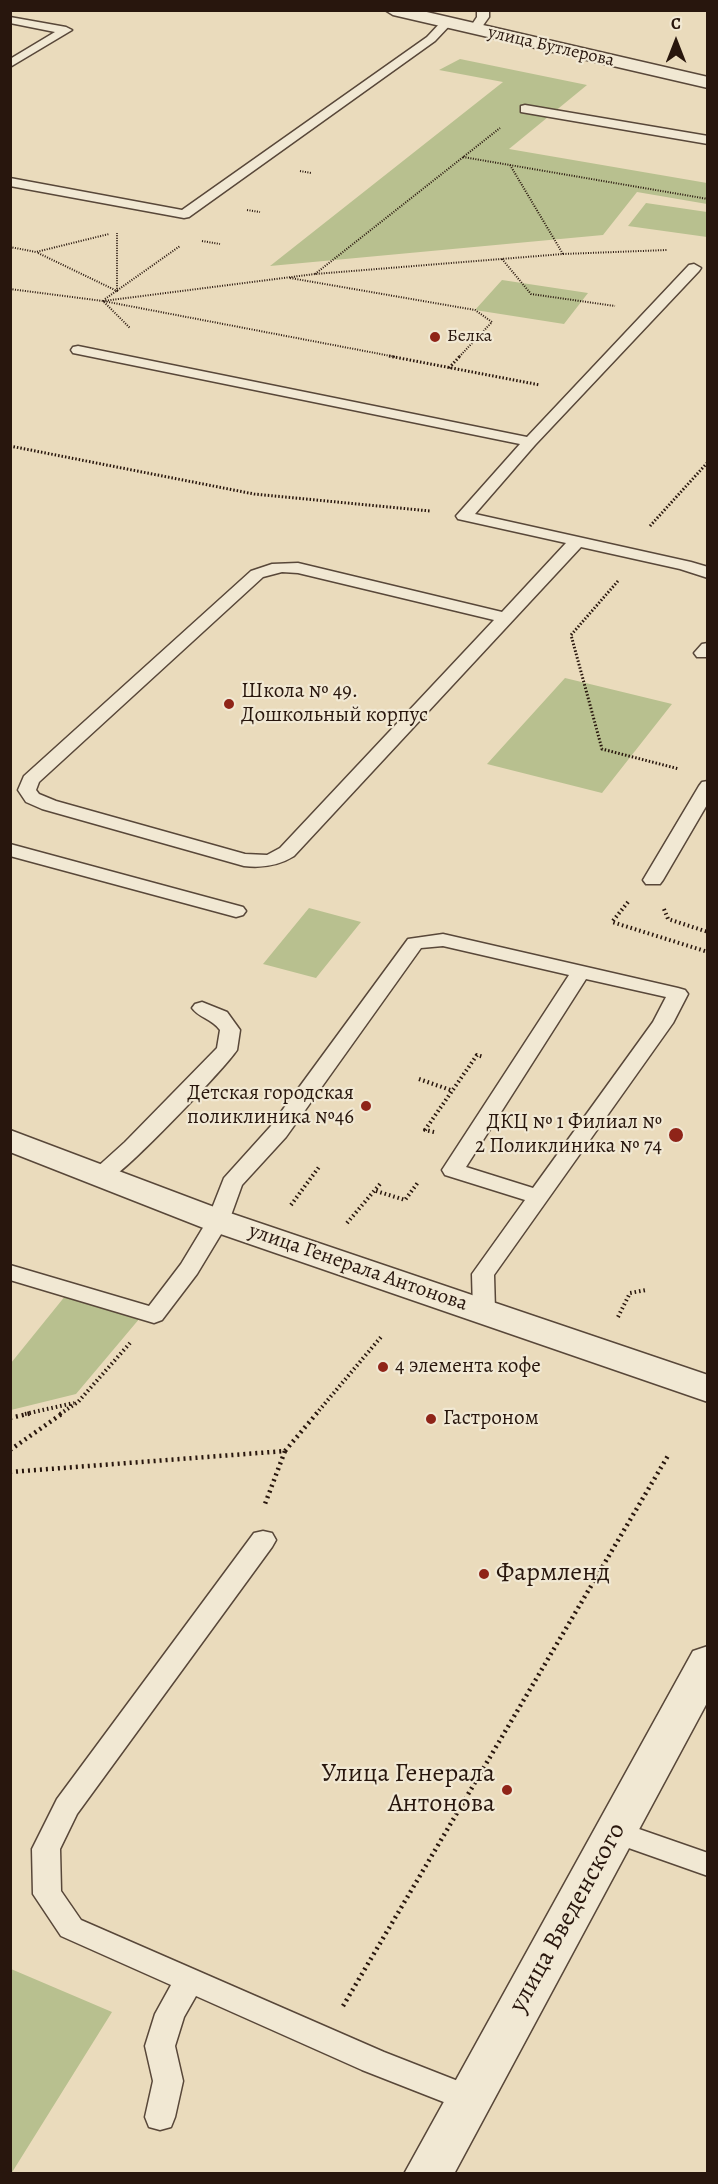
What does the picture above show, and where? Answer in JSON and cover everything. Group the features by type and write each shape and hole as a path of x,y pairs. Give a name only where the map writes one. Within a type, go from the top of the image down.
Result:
{"street":[{"name":"улица Бутлерова","path":"393,10 708,83"},
{"name":"улица Генерала Антонова","path":"10,1140 218,1221 708,1389"},
{"name":"улица Введенского","path":"428,2174 708,1662"}],"lane":[{"path":"475,29 483,17 483,10"},
{"path":"10,20 66,30 10,64"},
{"path":"10,182 184,214 431,39 446,23"},
{"path":"525,109 708,140"},
{"path":"694,268 576,392 464,516 685,565 708,573"},
{"path":"78,350 530,442"},
{"path":"506,618 298,568 283,567 266,570 257,574 30,780 27,790 32,798 60,808 244,860 263,863 277,860 287,852 506,618 576,542"},
{"path":"653,880 708,786"},
{"path":"10,850 236,911"},
{"path":"10,1272 154,1316 189,1269 218,1221 231,1183 278,1132 415,943 443,940 678,994 663,1023 483,1274 484,1311"},
{"path":"538,1197 453,1170 581,972"},
{"path":"102,1174 133,1147 227,1050 230,1030 220,1016 202,1008"},
{"path":"263,1540 67,1808 46,1849 47,1894 71,1928 374,2061 470,2098"},
{"path":"616,1832 708,1865"},
{"path":"160,2117 168,2081 160,2046 170,2014 189,1981"}],"path":[{"path":"315,274 525,109"},
{"path":"463,157 708,199"},
{"path":"510,165 563,254"},
{"path":"10,247 36,252 117,291 117,231 36,252"},
{"path":"103,301 315,274 502,258 674,249"},
{"path":"502,258 519,282 531,294 652,311"},
{"path":"285,277 476,310 492,322 449,368"},
{"path":"10,289 103,301 576,392"},
{"path":"103,301 133,332"},
{"path":"10,446 254,494 380,505 464,516"},
{"path":"686,771 602,749 571,635 708,462"},
{"path":"653,880 668,919 708,932"},
{"path":"632,898 612,922 708,952"},
{"path":"425,1130 477,1055"},
{"path":"419,1079 453,1091"},
{"path":"291,1205 319,1167"},
{"path":"346,1224 380,1185"},
{"path":"616,1320 630,1293 646,1290"},
{"path":"10,1450 78,1402 154,1316"},
{"path":"236,1577 285,1451 381,1337"},
{"path":"10,1418 78,1402"},
{"path":"10,1472 285,1451"},
{"path":"324,2038 669,1454"}],"green space":[{"path":"460,59 587,85 509,149 707,183 707,204 637,192 603,235 270,266 503,82 439,70"},
{"path":"646,203 707,212 707,237 628,226"},
{"path":"502,280 588,293 564,324 475,310"},
{"path":"565,678 672,704 602,793 487,764"},
{"path":"309,908 361,922 316,978 263,964"},
{"path":"66,1295 140,1318 76,1394 11,1410 11,1363"},
{"path":"11,1969 112,2012 11,2174 10,2173"}],"place":[{"name":"Белка","path":"435,337"},
{"name":"Школа № 49. Дошкольный корпус","path":"229,704"},
{"name":"Детская городская поликлиника №46","path":"366,1106"},
{"name":"ДКЦ № 1 Филиал № 2 Поликлиника № 74","path":"676,1135"},
{"name":"4 элемента кофе","path":"383,1367"},
{"name":"Гастроном","path":"431,1419"},
{"name":"Фармленд","path":"484,1574"},
{"name":"Улица Генерала Антонова","path":"507,1790"}]}
